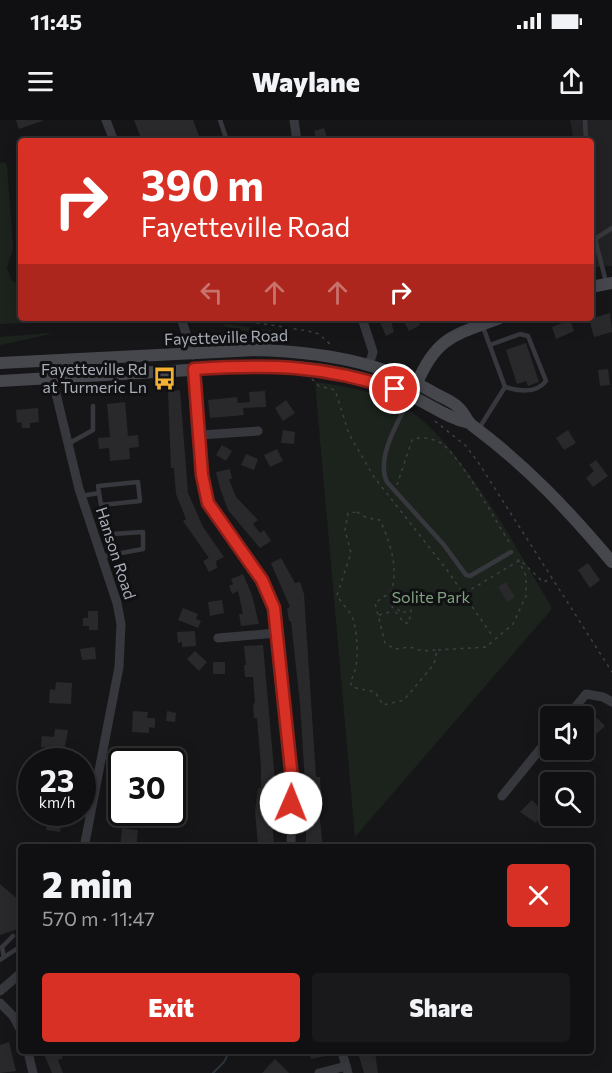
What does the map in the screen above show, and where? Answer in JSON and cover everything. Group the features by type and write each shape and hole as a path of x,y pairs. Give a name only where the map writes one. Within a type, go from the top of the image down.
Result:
{"main road":[{"path":"594,286 609,284"},
{"path":"417,383 430,355 440,344 493,321"},
{"name":"Fayetteville Road","path":"0,363 257,350 295,351 369,364 417,383 459,407 473,426 551,491 612,562"},
{"name":"Fayetteville Road","path":"0,381 52,376 295,366 348,374 411,396 452,419 473,426"}],"street":[{"path":"106,120 113,138"},
{"path":"294,120 297,138"},
{"path":"182,321 193,355"},
{"path":"363,321 373,352 369,364"},
{"path":"194,369 204,486 208,503 269,594 276,633 292,779 291,844"},
{"name":"Hanson Road","path":"52,376 81,496 117,603 121,638 118,667 85,844"},
{"path":"200,435 258,431"},
{"path":"218,638 276,633"},
{"path":"576,706 586,694 603,697 612,702"},
{"path":"502,796 540,749"},
{"path":"0,991 18,976"},
{"path":"0,1003 13,1016 18,1025"},
{"path":"28,1054 33,1073"},
{"path":"319,1073 347,1069 343,1054"}],"lane":[{"path":"220,120 226,138"},
{"path":"585,120 586,138"},
{"path":"595,239 612,228"},
{"path":"594,235 609,284"},
{"path":"483,325 505,387"},
{"path":"490,345 520,334 528,336 546,381 542,387 528,391 505,387"},
{"path":"417,383 383,464 384,477 392,489 444,545 466,575 470,576 511,552"},
{"path":"473,426 505,387"},
{"path":"68,444 93,430 93,406"},
{"path":"138,482 140,501 101,505 99,493 98,486 138,482"},
{"path":"81,496 99,493"},
{"path":"100,556 143,549 143,532 112,534 115,552"},
{"path":"2,959 2,947 13,936"},
{"path":"2,959 18,948"}],"path":[{"path":"247,321 308,330 319,334 332,346"},
{"path":"434,420 473,454 612,672"},
{"path":"392,489 398,483 412,440 420,438 439,442 458,462 520,560 543,582 553,579"},
{"path":"437,650 434,664 404,700 383,705 375,692 352,687 350,681 355,676 355,630 352,617 337,595 351,553 345,530 348,513 357,512 367,518 380,520 387,538 393,557 394,583 388,596 375,603 382,635 395,649 410,647 422,651 437,650 486,647 513,624 524,606 527,585 520,560"},
{"path":"464,594 520,560"},
{"path":"393,603 401,613 411,610 409,623 404,623 395,611 393,603"},
{"path":"379,615 395,611"}],"shaded area":[{"path":"570,120 612,120 612,266 596,267 594,256 594,138 573,138"}],"green space":[{"path":"4,162 7,165 13,249 7,268 12,281 18,283 18,321 67,321 0,324 0,163"},
{"path":"226,324 286,334 250,332 223,326"},
{"path":"51,334 0,345 0,337"},
{"name":"Solite Park","path":"315,382 350,388 396,402 427,424 467,471 505,528 551,606 551,610 355,837"}],"building":[{"path":"16,120 42,120 42,121 19,129"},
{"path":"134,120 193,120 200,138 141,138"},
{"path":"324,128 327,138 316,138 314,131"},
{"path":"610,313 612,332 594,337 590,321 594,321 594,318"},
{"path":"379,321 391,321 394,332 386,336"},
{"path":"404,321 418,321 420,325 409,331"},
{"path":"570,321 574,331 556,339 552,327"},
{"path":"526,343 539,382 528,386 526,381 517,384 506,350"},
{"path":"608,369 610,385 600,386 598,370"},
{"path":"180,390 188,493 203,527 224,557 216,561 217,568 209,572 203,561 209,558 183,521 186,519 176,494 174,468 171,468 168,392"},
{"path":"265,391 266,407 243,408 244,415 210,418 208,400 237,397 238,403 250,402 249,392"},
{"path":"286,400 295,413 283,421 275,408"},
{"path":"125,402 128,436 138,435 139,447 129,448 130,459 110,461 109,448 99,449 98,438 110,437 107,404"},
{"path":"38,408 39,422 30,423 30,428 22,428 21,422 17,423 16,410"},
{"path":"283,430 295,432 294,444 281,443"},
{"path":"568,430 576,443 564,450 556,438"},
{"path":"222,445 232,451 226,461 216,455"},
{"path":"277,449 283,461 270,467 264,455"},
{"path":"246,454 258,459 254,470 241,465"},
{"path":"596,460 608,476 593,487 586,478 594,471 589,465"},
{"path":"230,469 232,479 229,479 236,497 258,520 253,524 260,533 264,530 271,541 260,548 228,510 216,472"},
{"path":"281,558 295,583 300,582 304,594 316,777 320,777 322,809 319,810 323,844 306,844 306,797 300,704 291,621 289,621 287,608 290,607 271,563"},
{"path":"588,563 600,580 590,588 578,570"},
{"path":"243,574 252,595 259,624 241,626 239,614 243,614 238,591 232,594 229,586 233,584 231,579"},
{"path":"506,582 515,597 507,602 498,587"},
{"path":"222,600 224,613 210,616 208,602"},
{"path":"183,608 198,614 196,619 201,621 198,628 178,620"},
{"path":"88,611 98,611 98,630 89,630 89,626 83,626 83,618 88,618"},
{"path":"195,631 196,646 182,647 182,642 178,643 177,632"},
{"path":"263,645 275,781 274,804 271,804 274,844 258,844 255,811 258,788 261,788 261,766 257,718 254,718 253,677 245,677 244,646"},
{"path":"95,647 96,659 82,660 80,649"},
{"path":"195,651 207,662 199,671 187,659"},
{"path":"213,662 225,662 225,674 213,674"},
{"path":"56,682 72,683 71,704 49,703 50,689 55,690"},
{"path":"133,711 148,712 147,718 155,718 155,728 149,727 149,733 132,732"},
{"path":"167,711 176,713 175,722 166,721"},
{"path":"597,718 605,726 594,736 594,720"},
{"path":"55,729 68,730 65,748 41,747 42,736 54,737"},
{"path":"532,800 540,808 540,816 536,823 520,812"},
{"path":"47,826 61,826 60,832 46,830"},
{"path":"122,828 138,830 136,844 120,844"},
{"path":"0,884 18,899 18,929 0,935"},
{"path":"9,1042 16,1071 0,1073 0,1045"},
{"path":"44,1054 61,1054 63,1058 58,1060 63,1073 52,1073"},
{"path":"310,1054 335,1054 311,1059"},
{"path":"358,1054 375,1054 378,1073 364,1073"},
{"path":"275,1059 289,1073 262,1073"}],"waterway":[{"path":"213,1073 224,1062 228,1054"}],"place":[{"name":"Fayetteville Rd at Turmeric Ln","path":"165,378"}],"route":[{"path":"291,803 292,779 274,608 254,567 220,523 208,503 202,475 194,369 295,366 348,374 395,389"}]}
